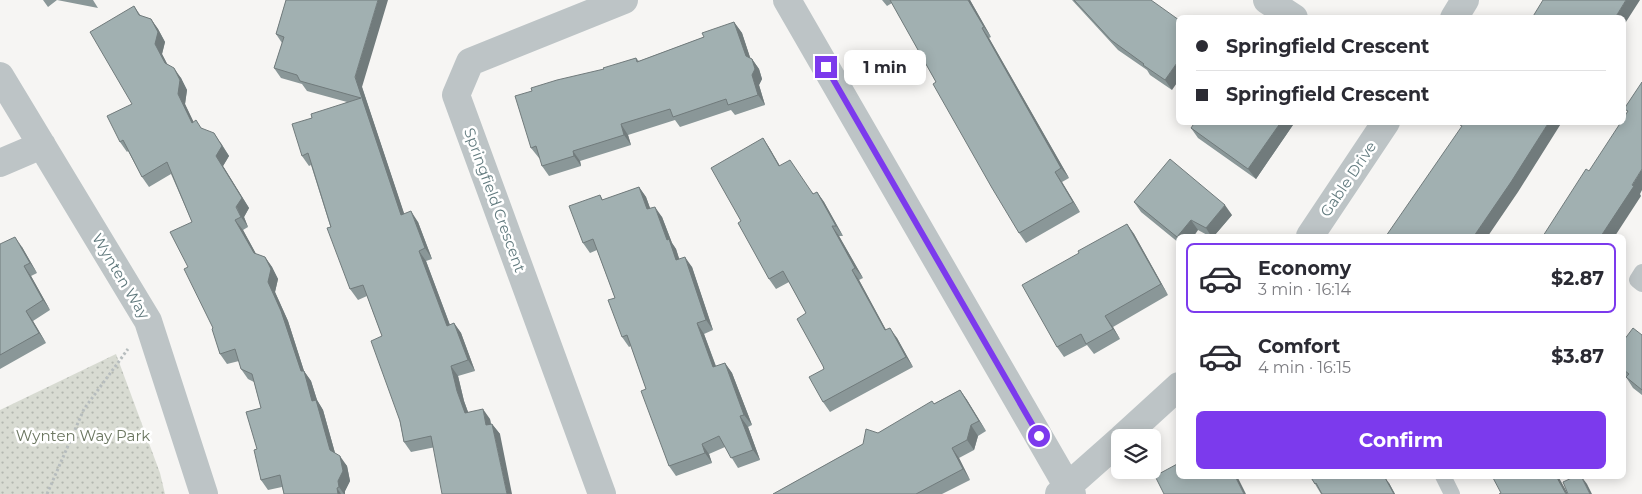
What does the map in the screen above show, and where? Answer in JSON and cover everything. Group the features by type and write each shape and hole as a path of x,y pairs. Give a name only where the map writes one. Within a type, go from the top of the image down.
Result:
{"street":[{"name":"Springfield Crescent","path":"602,494 456,94 470,62 624,0"},
{"path":"787,0 1066,492 1111,449"},
{"path":"1267,0 1290,15"},
{"path":"1456,15 1466,0"},
{"name":"Wynten Way","path":"0,76 148,321 204,494"},
{"name":"Gable Drive","path":"1311,234 1384,125"},
{"path":"0,164 42,145"},
{"path":"1132,429 1176,389"}],"lane":[{"path":"1642,272 1637,280 1642,284"},
{"path":"1444,479 1452,494"}],"path":[{"path":"47,494 84,409 148,321"}],"green space":[{"name":"Wynten Way Park","path":"116,354 160,473 165,494 0,494 0,410"}],"building":[{"path":"286,0 378,0 355,77 401,215 411,211 425,248 419,251 447,326 454,323 468,360 451,366 465,413 483,409 486,425 492,424 507,494 442,494 431,436 404,442 400,421 371,341 382,336 363,285 350,289 327,228 331,227 308,153 302,156 292,124 312,118 311,114 361,98 300,81 297,75 274,68 284,37 276,34"},
{"path":"890,0 968,0 1061,168 1055,172 1073,202 1019,233 933,84 936,82"},
{"path":"1074,0 1151,0 1176,18 1176,64 1165,80 1111,40"},
{"path":"1543,0 1626,0 1617,15 1534,15"},
{"path":"134,6 139,15 151,19 158,32 155,44 165,63 174,68 180,80 178,94 192,123 196,120 201,128 214,133 222,146 216,156 242,198 236,207 241,217 235,220 254,253 265,257 271,269 268,282 281,311 301,371 304,371 312,401 316,400 330,450 340,456 343,471 338,481 338,494 284,494 280,475 261,480 254,450 257,449 246,412 261,408 252,374 241,369 235,349 220,354 213,328 184,269 188,267 170,232 192,222 167,162 142,177 123,140 120,142 107,116 132,104 90,32"},
{"path":"734,22 746,56 752,59 755,69 752,75 758,95 728,105 726,99 673,117 670,109 621,124 624,135 573,151 574,156 542,166 536,146 531,148 515,96 532,91 531,88 557,80 604,69 636,58 637,62 704,37 702,33"},
{"path":"1642,82 1642,169 1632,185 1634,186 1602,234 1544,234 1586,169 1589,171 1619,125 1626,125 1626,114 1628,111 1626,106"},
{"path":"1193,125 1279,125 1248,169 1191,128"},
{"path":"1460,125 1547,125 1475,234 1387,234 1462,126"},
{"path":"763,138 779,166 790,160 813,194 817,192 836,226 832,226 855,268 852,270 885,330 890,328 906,357 823,402 809,377 824,369 797,319 806,313 783,271 769,279 738,223 741,221 711,168"},
{"path":"1170,159 1225,205 1206,228 1191,220 1176,236 1134,202"},
{"path":"639,187 647,209 655,207 676,260 685,257 706,320 697,323 713,367 725,363 744,415 740,416 753,450 731,458 719,436 702,444 705,453 669,466 641,391 646,389 627,335 622,337 608,300 615,298 593,239 583,243 569,206 600,195 602,200"},
{"path":"1127,224 1161,284 1105,316 1113,329 1086,344 1081,334 1057,347 1022,285"},
{"path":"15,237 30,263 24,266 43,300 26,311 39,333 0,355 0,244"},
{"path":"1633,328 1642,335 1642,390 1626,377 1629,374 1626,372 1626,337"},
{"path":"960,390 979,421 971,425 967,440 952,448 963,469 916,494 773,494 863,444 866,429 878,433 932,401 934,404"},
{"path":"1176,465 1176,479 1236,479 1244,494 1164,494 1156,479 1161,479 1161,473"},
{"path":"1312,479 1386,479 1394,494 1322,494"},
{"path":"1494,479 1558,479 1566,494 1499,494 1501,493"},
{"path":"1570,479 1582,479 1590,494 1568,494 1563,482"}],"route":[{"path":"826,67 1039,436"}]}
